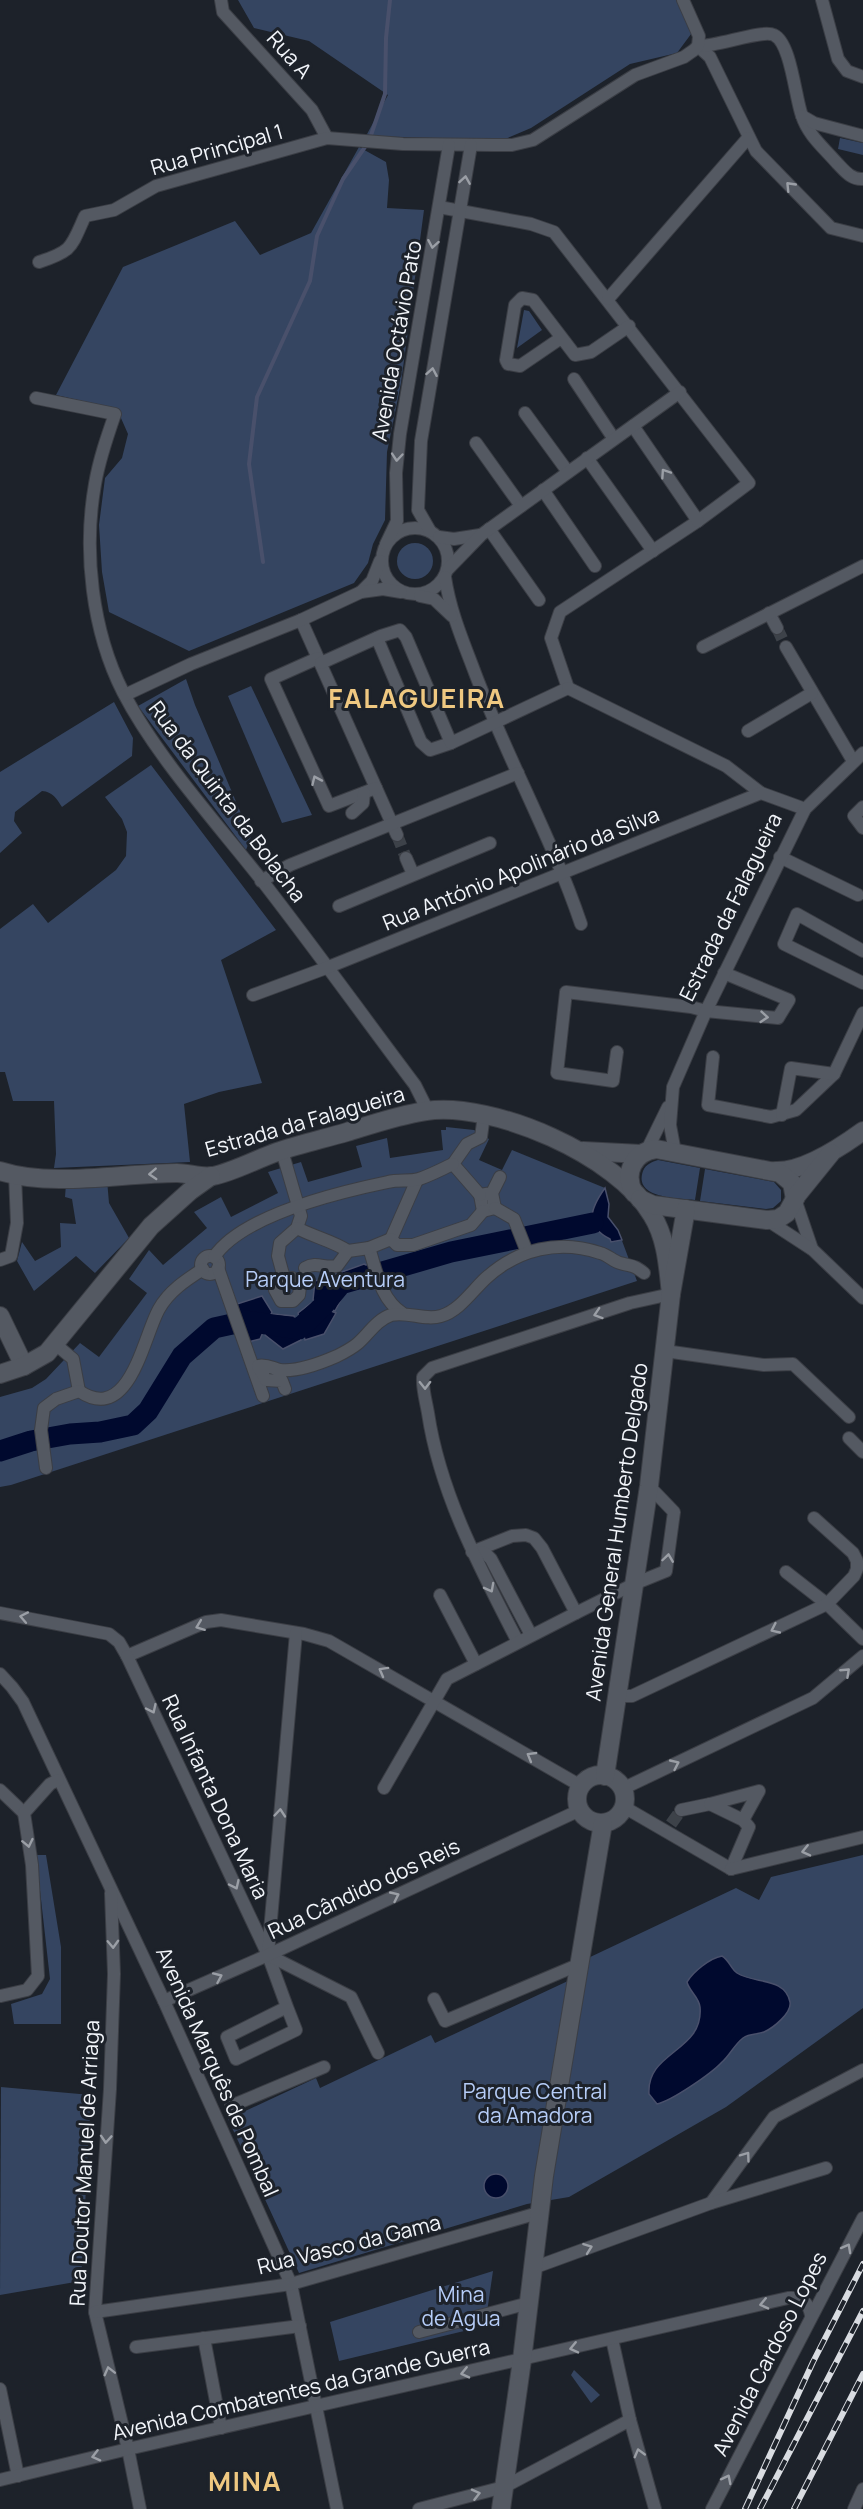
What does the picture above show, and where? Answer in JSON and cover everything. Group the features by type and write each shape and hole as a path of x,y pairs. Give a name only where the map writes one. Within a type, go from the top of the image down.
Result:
{"street":[{"name":"Rua A","path":"221,0 224,12 312,110 327,138"},
{"path":"683,0 697,31 696,48"},
{"path":"822,0 838,59 847,72 863,77"},
{"path":"327,138 449,145 512,145 533,140 635,75 684,57 696,48 762,34 776,36 784,45 801,115 812,136 849,175 863,179"},
{"path":"696,48 710,57 756,151 831,228 863,236"},
{"path":"801,115 814,123 863,136"},
{"name":"Rua Principal 1","path":"39,262 58,257 68,250 85,216 114,210 156,186 327,138"},
{"path":"608,299 748,138"},
{"name":"Avenida Octávio Pato","path":"361,592 378,570 384,549 397,521 397,456 449,145"},
{"name":"Avenida Octávio Pato","path":"434,534 420,516 418,504 420,441 471,145"},
{"path":"439,207 549,228 560,237 750,483 698,521 560,612 551,638 568,688 726,766 761,793 805,809"},
{"path":"561,338 520,366 508,364 506,360 515,305 522,298 532,300 575,355 585,355 629,326"},
{"path":"574,380 614,439"},
{"path":"485,532 461,539 434,534 418,528 406,529 395,534 384,549 382,566 385,577 392,586 406,593 431,591 485,532 680,392"},
{"name":"Rua da Quinta da Bolacha","path":"36,398 115,414 103,448 95,484 90,520 91,556 100,628 107,652 125,694 175,771 415,1085 428,1111"},
{"path":"405,403 426,407"},
{"path":"525,413 568,472"},
{"path":"633,426 698,521"},
{"path":"476,443 521,506"},
{"path":"587,458 653,551"},
{"path":"543,489 595,566"},
{"path":"485,532 539,600"},
{"path":"434,534 445,547 448,558 446,573 454,620 494,723 564,872 581,924"},
{"path":"703,647 863,566"},
{"path":"125,694 191,664 301,620 361,592 383,589 434,599 454,620"},
{"path":"769,612 777,628"},
{"path":"301,620 394,830"},
{"path":"376,788 328,806 271,680 400,630 406,637 451,743"},
{"path":"377,638 421,742 430,750 451,743 568,688"},
{"path":"786,647 812,693 858,757"},
{"path":"748,731 812,693"},
{"name":"Estrada da Falagueira","path":"675,1152 671,1133 671,1101 679,1069 780,856 805,809 858,757"},
{"path":"261,881 290,865 394,830 518,773"},
{"path":"352,813 363,803 364,793"},
{"name":"Rua António Apolinário da Silva","path":"253,995 327,968 761,793"},
{"path":"863,807 854,816 863,828"},
{"path":"339,906 490,843"},
{"path":"780,856 858,895"},
{"path":"406,858 413,874"},
{"path":"863,951 798,914 784,944 863,983"},
{"path":"617,1052 613,1081 557,1073 566,992 691,1007 706,1011 778,1018 789,1000 724,973"},
{"path":"713,1058 708,1105 771,1117 782,1115 796,1110 834,1074 861,1026 863,1013"},
{"path":"782,1115 790,1068 834,1074"},
{"name":"Estrada da Falagueira","path":"636,1196 630,1184 629,1173 633,1162 643,1153 671,1101"},
{"name":"Estrada da Falagueira","path":"7,1173 71,1178 177,1173 211,1176 282,1150 406,1115 453,1110 484,1114 523,1126 581,1151 622,1181 636,1196"},
{"path":"262,1396 216,1262 221,1246 257,1223 298,1205 390,1181 417,1180 453,1164 467,1144 481,1137 484,1114"},
{"path":"643,1153 657,1149 775,1171 787,1170 831,1153 863,1131"},
{"path":"282,1150 301,1216 297,1228 280,1243 278,1256 284,1278 277,1282 275,1290 281,1301 289,1302 299,1295 300,1287 292,1278"},
{"name":"Estrada da Falagueira","path":"581,1151 643,1153"},
{"path":"636,1196 648,1204 767,1220 783,1217 831,1153"},
{"path":"453,1164 486,1194 489,1209"},
{"path":"775,1171 789,1179 794,1188 795,1199 813,1250"},
{"path":"0,1260 11,1256 17,1223 7,1173"},
{"path":"0,1374 24,1366 47,1353 151,1226 189,1191 211,1176"},
{"path":"486,1194 500,1177"},
{"path":"297,1228 348,1251 369,1248 391,1239 417,1180"},
{"name":"Avenida General Humberto Delgado","path":"636,1196 653,1216 662,1236 671,1294"},
{"path":"391,1239 396,1245 413,1245 471,1225 489,1209"},
{"path":"489,1209 514,1219 527,1250"},
{"name":"Avenida General Humberto Delgado","path":"605,1776 649,1486 671,1294 686,1209"},
{"path":"767,1220 813,1250 863,1298"},
{"path":"285,1389 282,1381 267,1380 258,1365 264,1364 278,1370 292,1370 337,1356 357,1344 388,1316 402,1313 439,1317 452,1311 488,1277 527,1250 564,1246 587,1250 609,1256 618,1263 634,1265 644,1273"},
{"path":"369,1248 384,1295 392,1306 402,1313"},
{"path":"305,1268 312,1264 321,1264 330,1268 337,1266 348,1251"},
{"path":"54,1343 73,1359 79,1391 87,1396 106,1396 121,1389 129,1382 159,1308 178,1285 203,1269 202,1263 205,1257 216,1262"},
{"path":"518,1642 472,1552 432,1441 423,1380 426,1372 630,1303 671,1294"},
{"path":"375,1326 382,1310 384,1295"},
{"path":"0,1316 24,1366"},
{"path":"665,1351 764,1365 793,1364 849,1417"},
{"path":"46,1468 41,1430 44,1408 56,1399 79,1391"},
{"path":"849,1438 863,1452"},
{"path":"384,1788 447,1679 576,1612 666,1571 674,1512 649,1486"},
{"path":"616,1696 632,1696 827,1604 854,1576 857,1561 853,1553 814,1518"},
{"path":"472,1552 512,1536 534,1538 542,1548 576,1612"},
{"path":"472,1552 484,1553 491,1558 531,1635"},
{"path":"786,1572 827,1604 863,1639"},
{"path":"440,1595 476,1664"},
{"name":"Rua Infanta Dona Maria","path":"0,1613 109,1634 119,1642 268,1955 296,2030 236,2059 227,2037 287,2007"},
{"path":"127,1656 207,1623 220,1620 329,1641 581,1786"},
{"path":"296,1633 268,1955 351,1997 378,2053"},
{"path":"623,1798 813,1698 863,1656"},
{"name":"Avenida Marquês de Pombal","path":"0,1674 23,1702 58,1780 111,1886 291,2284 337,2509"},
{"path":"605,1776 618,1783 623,1798 616,1818 603,1823 590,1820 580,1810 577,1798 581,1786 592,1778 605,1776"},
{"path":"24,1813 50,1784 58,1780"},
{"path":"0,1790 24,1813 32,1865 38,1977 27,1990 0,1998"},
{"path":"681,1810 759,1791 743,1820"},
{"path":"623,1798 731,1869 863,1837"},
{"path":"710,1804 743,1820 749,1827 731,1869"},
{"name":"Rua Cândido dos Reis","path":"164,2001 580,1810"},
{"path":"501,2509 522,2360 538,2213 603,1823"},
{"name":"Rua Doutor Manuel de Arriaga","path":"111,1886 114,1974 95,2312 128,2448 140,2509"},
{"path":"435,1999 445,2021 580,1964"},
{"path":"231,2106 324,2067"},
{"path":"711,2203 774,2117 863,2070"},
{"path":"533,2268 711,2203 825,2168"},
{"name":"Rua Vasco da Gama","path":"95,2312 291,2284 538,2213"},
{"name":"Avenida Cardoso Lopes","path":"712,2509 863,2218"},
{"name":"Avenida Combatentes da Grande Guerra","path":"0,2480 128,2448 788,2298 804,2300 811,2315"},
{"path":"419,2332 528,2303"},
{"path":"136,2347 300,2326"},
{"path":"204,2338 221,2428"},
{"path":"612,2339 630,2420 655,2509"},
{"path":"0,2389 18,2476"},
{"path":"419,2509 504,2487 630,2420"},
{"path":"854,2509 863,2489"}],"green space":[{"path":"238,0 679,0 694,30 677,53 630,64 531,128 503,140 366,136 388,95 309,41 254,28"},
{"path":"840,138 863,143 863,155 838,149"},
{"path":"359,147 386,162 389,180 387,208 424,210 401,383 387,452 385,520 373,544 368,563 354,583 189,651 109,612 102,572 99,525 105,478 122,458 128,434 117,409 56,395 123,267 235,221 260,255 311,233"},
{"path":"524,310 529,311 542,330 517,348"},
{"path":"415,543 428,548 433,561 428,574 415,579 402,574 397,561 402,548"},
{"path":"186,679 251,837 246,850 138,706"},
{"path":"251,686 312,815 282,823 228,696"},
{"path":"114,702 133,738 132,756 62,807 52,794 42,791 15,812 14,821 22,833 0,853 0,772"},
{"path":"151,765 276,930 221,960 262,1083 219,1092 184,1104 190,1162 54,1168 56,1154 54,1101 13,1101 5,1072 0,1072 0,929 33,904 48,923 116,870 126,856 127,832 122,819 105,797"},
{"name":"Parque Aventura","path":"446,1127 474,1130 489,1139 479,1160 502,1170 512,1150 605,1188 609,1204 608,1217 618,1230 637,1281 0,1487 0,1397 32,1388 46,1379 80,1343 99,1357 147,1293 129,1279 149,1250 163,1265 207,1228 194,1212 221,1197 231,1217 278,1193 268,1172 301,1162 308,1182 362,1167 356,1146 387,1138 390,1158 443,1150 441,1130 446,1130"},
{"path":"658,1160 700,1168 695,1200 659,1195 645,1187 642,1180 643,1171 647,1165"},
{"path":"705,1169 774,1182 781,1190 781,1201 773,1208 766,1209 700,1201"},
{"path":"107,1180 109,1203 129,1238 95,1273 76,1256 34,1291 17,1261 22,1242 35,1261 61,1247 60,1223 76,1224 72,1199 65,1197 66,1184"},
{"path":"36,1855 46,1855 61,1947 61,2024 14,2024 11,2004 42,1994 50,1979"},
{"name":"Parque Central da Amadora","path":"863,1855 863,2008 726,2107 569,2197 527,2204 299,2273 228,2119 316,2078 320,2088 431,2035 435,2043 585,1973 586,1959 736,1888 759,1900 771,1877"},
{"path":"1,2087 91,2095 81,2281 0,2295"},
{"name":"Mina de Agua","path":"493,2271 485,2326 339,2361 330,2322"},
{"path":"574,2370 600,2395 591,2403 571,2375"}],"shaded area":[{"path":"605,1188 609,1204 608,1217 622,1240 611,1242 593,1223 593,1210"},
{"path":"364,1264 370,1267 373,1280 369,1284 347,1292 342,1272"},
{"path":"337,1274 344,1294 335,1311 313,1300 315,1281"},
{"path":"262,1296 272,1312 260,1339 248,1342 237,1304"},
{"path":"311,1303 336,1313 324,1334 305,1340 298,1313"},
{"path":"273,1314 294,1316 301,1340 283,1349 265,1335"},
{"path":"722,1956 737,1973 782,1988 790,2002 788,2011 777,2024 768,2030 743,2038 717,2067 700,2080 681,2093 657,2104 649,2094 650,2080 665,2059 693,2034 699,2022 699,2003 687,1982 702,1966"},
{"path":"496,2174 505,2177 508,2186 505,2195 496,2198 487,2195 484,2186 487,2177"}],"waterway":[{"path":"263,562 249,464 257,397 310,281 317,236 343,179 369,141 385,94 386,38 390,0"},
{"path":"0,1451 31,1441 70,1434 100,1432 133,1425 148,1411 182,1356 214,1328 246,1321 299,1329 322,1307 341,1284 451,1252 593,1223"}],"tunnel":[{"path":"777,628 786,647"},
{"path":"397,835 406,858"},
{"path":"671,1824 681,1810"}],"railway":[{"path":"745,2509 813,2362 863,2264"},
{"path":"760,2509 863,2311"},
{"path":"794,2509 863,2374"}],"district":[{"name":"FALAGUEIRA","path":"417,699"},
{"name":"MINA","path":"245,2482"}]}
